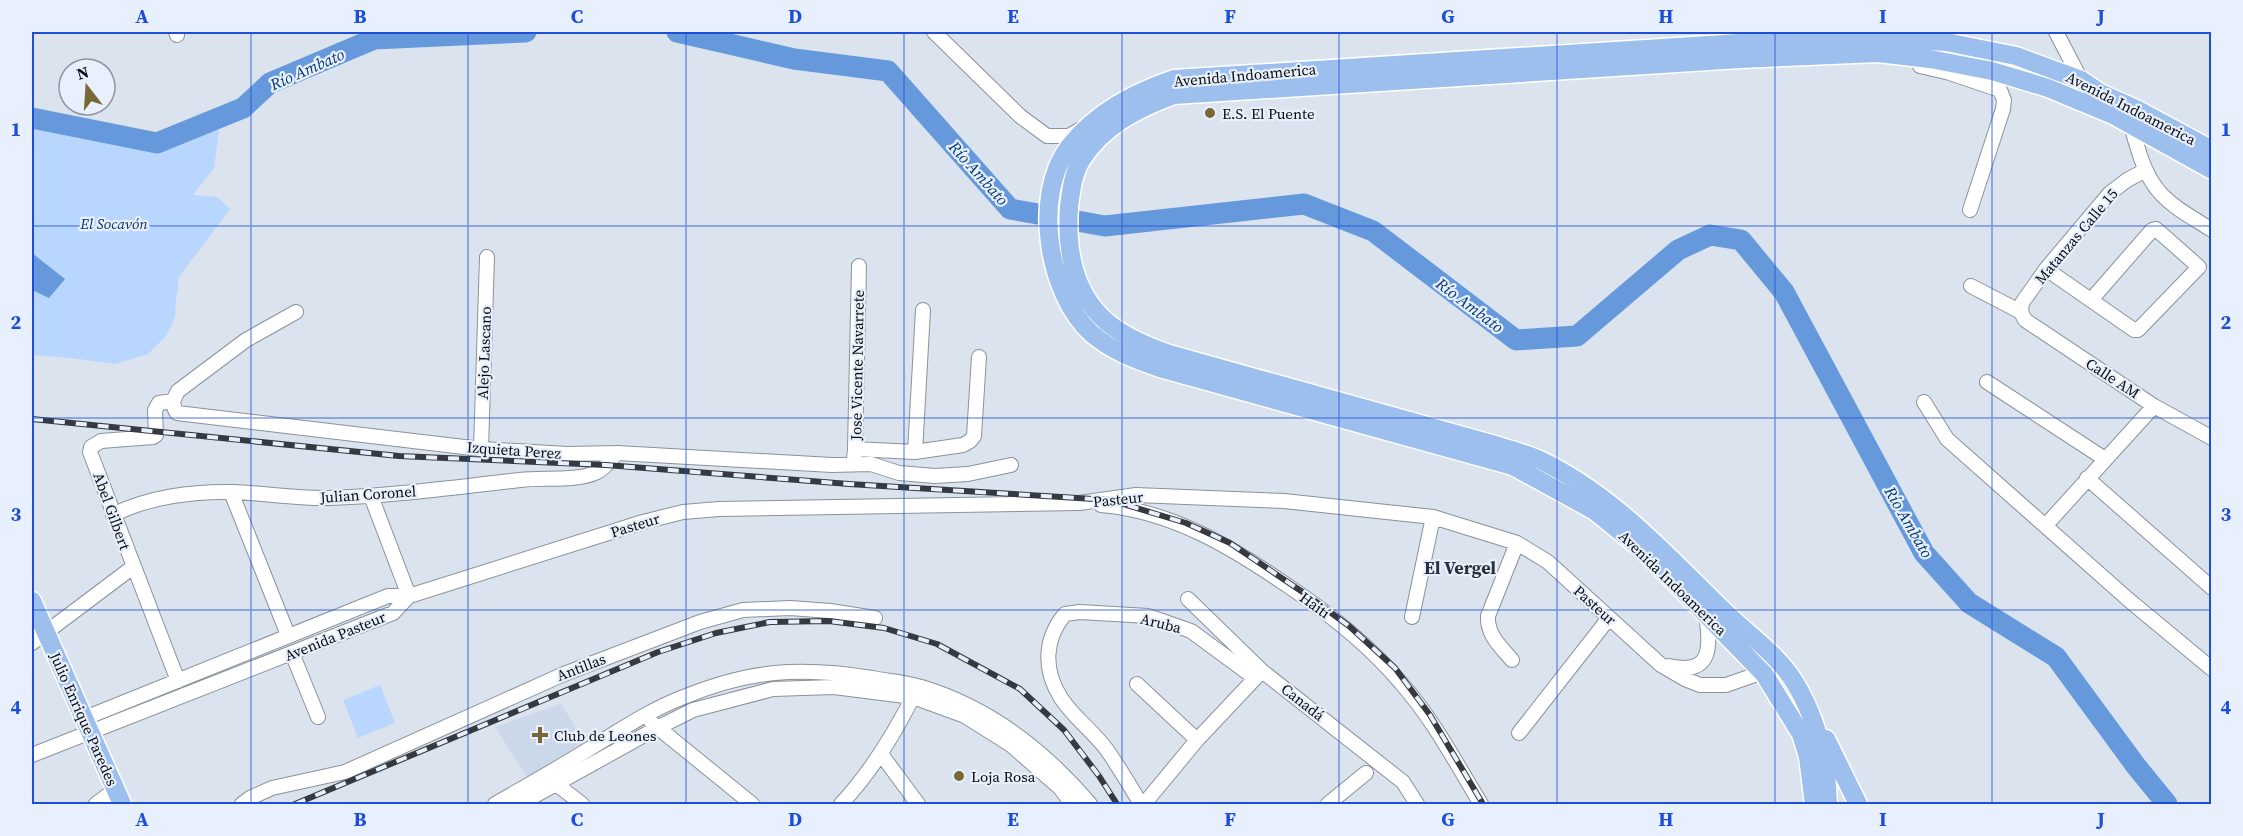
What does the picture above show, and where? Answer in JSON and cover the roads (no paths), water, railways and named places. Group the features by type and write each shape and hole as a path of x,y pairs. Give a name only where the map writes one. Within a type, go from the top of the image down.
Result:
{"main road":[{"name":"Avenida Indoamerica","path":"1828,804 1827,773 1822,743 1799,691 1780,663 1624,514 1586,486 1541,460 1495,445 1164,361 1125,356 1091,333 1068,305 1058,278 1049,241 1048,213 1053,183 1075,154 1091,124 1124,99 1174,79 1876,38 1946,42 2016,57 2081,80 2211,170"},
{"name":"Avenida Indoamerica","path":"1075,154 1125,117 1149,104 1174,96 1710,46 1786,57 1878,53 1992,70 2048,88 2113,114 2133,116 2211,150"},
{"name":"Avenida Indoamerica","path":"1164,361 1513,466 1595,511 1644,551 1764,674 1801,734 1808,758 1814,804"},
{"name":"Julio Enrique Paredes","path":"32,601 39,638 88,725 119,797"},
{"path":"1815,727 1831,746 1858,804"}],"street":[{"path":"934,32 1020,116 1047,136 1069,136 1091,124"},
{"path":"2056,32 2081,80"},
{"path":"1786,57 1794,63 1860,60 1927,67 2000,90 2004,100 2003,110 1970,210"},
{"path":"2133,116 2144,171 2156,189 2171,204 2211,230"},
{"name":"Matanzas Calle 15","path":"2021,312 2022,303 2046,269 2110,193 2144,171"},
{"path":"2046,269 2134,330 2138,330 2199,267 2156,229 2152,230 2091,300"},
{"name":"Alejo Lascano","path":"481,449 487,257"},
{"name":"Jose Vicente Navarrete","path":"852,464 855,449 859,266"},
{"name":"Calle AM","path":"1971,286 2021,312 2025,320 2154,406 2211,438"},
{"path":"915,452 924,310"},
{"path":"175,407 178,391 246,340 296,312"},
{"path":"855,449 915,452 963,445 970,441 974,436 979,357"},
{"path":"1987,382 2105,459"},
{"path":"1924,402 1947,439 2130,601 2211,669"},
{"name":"Abel Gilbert","path":"175,407 159,403 156,410 156,435 153,437 101,441 91,447 90,452 178,681"},
{"path":"2046,525 2154,406"},
{"name":"Izquieta Perez","path":"175,407 481,449 567,454 616,453 832,465 871,464 899,473 935,476 968,474 1011,465"},
{"name":"Julian Coronel","path":"113,515 125,508 184,495 231,492 318,498 371,496 538,478 579,477 597,472 616,453"},
{"path":"2087,478 2211,588"},
{"path":"231,492 288,635"},
{"name":"Pasteur","path":"410,596 643,522 683,512 719,509 1079,503 1136,495 1284,501 1433,518 1517,543 1548,562 1661,665 1685,680 1700,685 1726,685 1764,674 1780,663"},
{"path":"371,496 410,596"},
{"name":"Haití","path":"1079,503 1134,511 1167,519 1204,533 1237,551 1317,606 1370,649 1402,683 1443,741 1481,804"},
{"path":"1412,617 1433,518"},
{"path":"1512,660 1492,637 1487,626 1488,616 1517,543"},
{"path":"39,638 133,567"},
{"name":"Avenida Pasteur","path":"32,755 178,681 388,596 410,596"},
{"name":"Avenida Pasteur","path":"88,725 292,653 393,613 410,596"},
{"name":"Canadá","path":"1188,599 1259,674 1403,782 1417,804"},
{"name":"Antillas","path":"242,804 272,788 345,772 564,674 700,622 743,610 790,608 875,618"},
{"name":"Aruba","path":"1143,804 1107,750 1061,699 1054,684 1047,652 1056,624 1065,614 1080,612 1148,616 1191,631 1259,674"},
{"path":"1661,665 1684,669 1694,666 1704,658 1709,648 1706,613"},
{"path":"1520,733 1609,618"},
{"path":"292,653 318,717"},
{"path":"495,804 644,716 682,697 765,672 832,671 959,701 1014,733 1073,784 1090,804"},
{"path":"1143,804 1197,740 1259,674"},
{"path":"1137,684 1197,740"},
{"path":"520,804 693,710 773,688 834,687 916,691 965,716 1011,745 1060,788 1072,804"},
{"path":"841,804 881,754 902,720 916,691"},
{"path":"644,716 752,804"},
{"path":"881,754 918,804"},
{"path":"1328,804 1366,772"},
{"path":"556,784 582,804"},
{"path":"96,804 119,797"}],"water":[{"path":"32,253 65,279 49,298 32,290"}],"waterway":[{"name":"Río Ambato","path":"32,118 157,143 243,108 270,83 374,39 526,32"},
{"name":"Río Ambato","path":"677,32 794,59 888,71 1010,209 1105,226 1304,204 1373,231 1516,340 1577,336 1678,250 1710,235 1741,240 1784,292 1924,553 1969,603 2056,657 2136,766 2167,804"}],"railway":[{"path":"32,419 399,456 606,465 849,484 1110,500 1186,523 1230,543 1349,626 1395,668 1430,715 1483,804"},
{"path":"295,804 658,652 716,633 770,622 829,621 884,628 937,644 1020,689 1064,730 1117,804"}],"place":[{"name":"E.S. El Puente","path":"1210,113"},
{"name":"Club de Leones","path":"540,735"},
{"name":"Loja Rosa","path":"959,776"}],"district":[{"name":"El Vergel","path":"1460,567"}],"park label":[{"name":"El Socavón","path":"114,223"}]}
